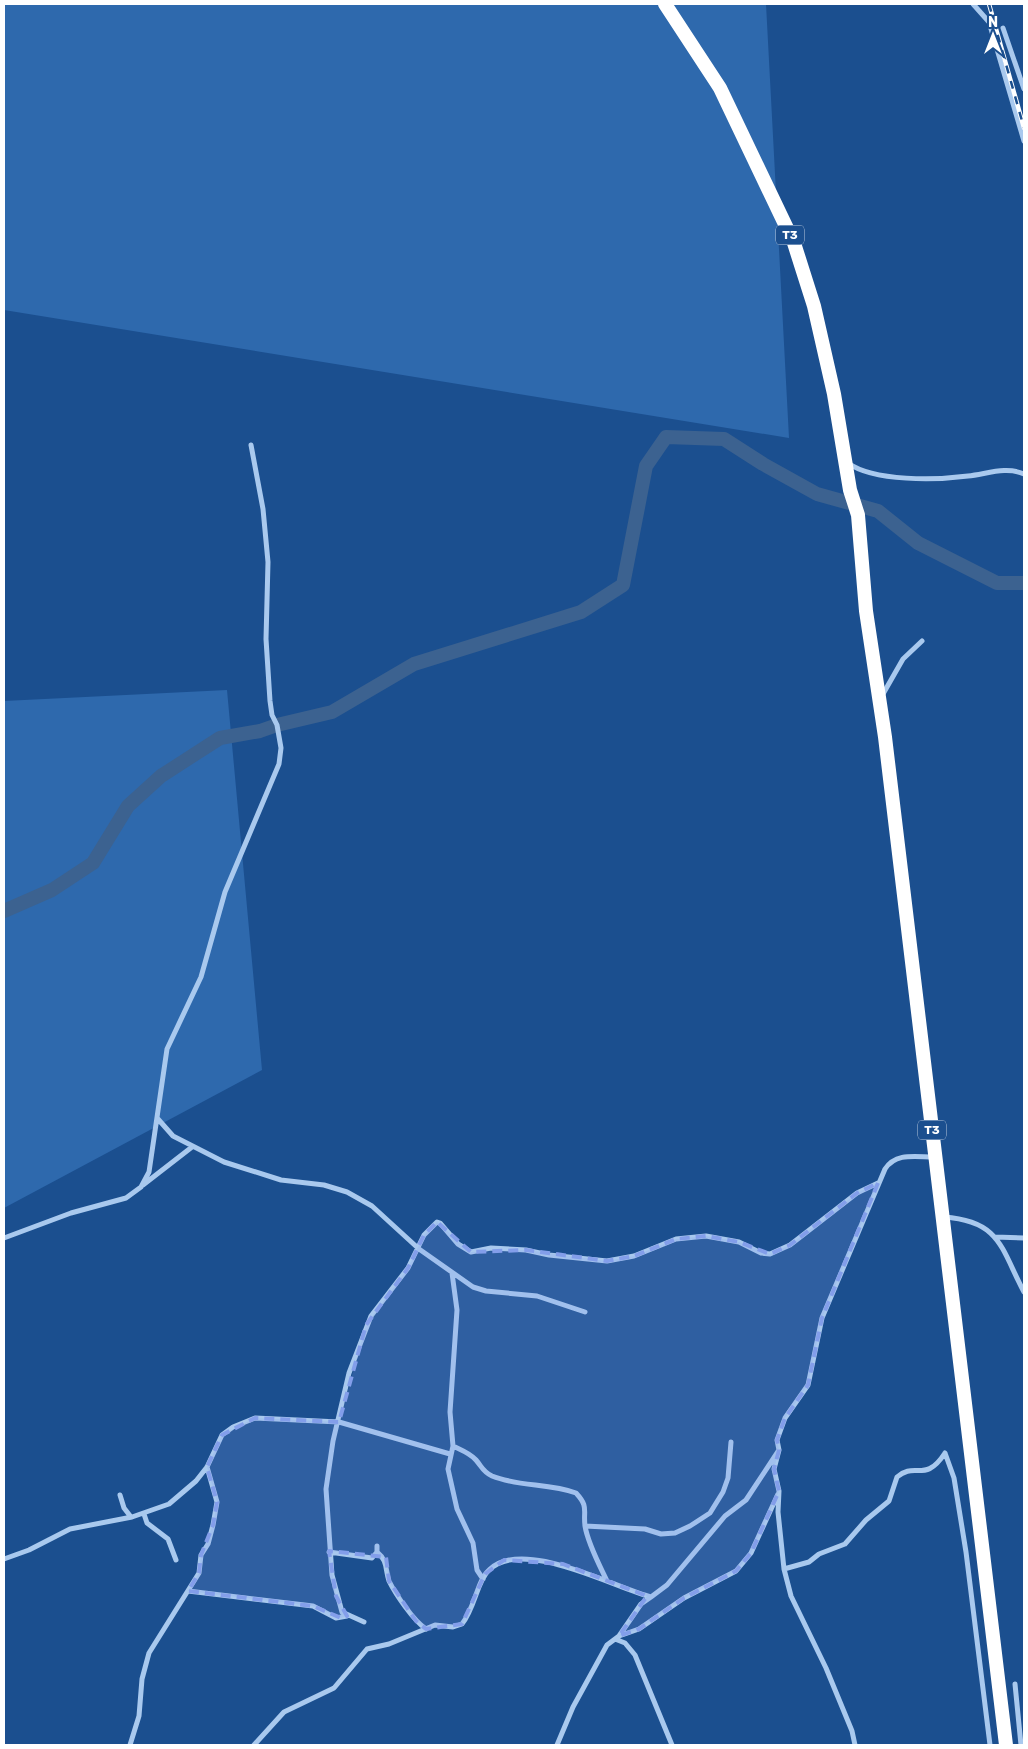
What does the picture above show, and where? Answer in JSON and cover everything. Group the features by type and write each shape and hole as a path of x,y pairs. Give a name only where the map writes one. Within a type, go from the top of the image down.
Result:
{"highway":[{"name":"T3","path":"665,4 720,88 794,243 818,322 834,394 850,490 858,515 866,611 881,709 1006,1745"}],"street":[{"path":"974,4 979,4"},
{"path":"974,4 989,22 1024,140"},
{"path":"1003,28 1024,89"},
{"path":"141,1187 149,1172 158,1120 162,1072 167,1049 201,976 224,892 279,764 280,748 277,724 272,715 270,701 266,639 268,562 263,508 251,445"},
{"path":"845,462 854,468 867,471 922,479 947,479 1009,470 1024,474"},
{"path":"881,709 880,700 890,679 903,659 922,641"},
{"path":"158,1120 173,1136 224,1162 281,1180 324,1185 347,1192 372,1206 389,1224 419,1249 473,1287 486,1291 537,1296 585,1312"},
{"path":"4,1238 71,1213 126,1198 192,1147"},
{"path":"855,1745 852,1731 826,1668 791,1596 784,1569 778,1512 779,1491 774,1469 779,1450 777,1440 786,1418 808,1385 822,1318 878,1183 890,1162 895,1159 907,1156 934,1157"},
{"path":"364,1622 347,1616 340,1609 336,1596 329,1552 326,1488 350,1373 366,1325 419,1249 424,1235 437,1222 443,1225 460,1246 471,1252 491,1248 526,1250 549,1255 607,1261 634,1256 676,1239 706,1236 739,1242 761,1253 770,1254 790,1245 857,1193 878,1183"},
{"path":"941,1216 970,1220 985,1227 995,1237 1024,1292"},
{"path":"995,1237 1024,1238"},
{"path":"452,1273 457,1310 450,1412 453,1446 448,1469 456,1509 473,1543 477,1570 482,1578"},
{"path":"4,1558 29,1550 70,1529 144,1514 169,1504 188,1489 207,1467 222,1435 233,1427 255,1418 292,1418 339,1422 450,1454"},
{"path":"585,1526 645,1529 661,1534 675,1533 690,1526 710,1513 723,1492 728,1478 732,1442"},
{"path":"453,1446 470,1455 484,1472 492,1476 509,1482 576,1493 586,1511 585,1526 607,1581"},
{"path":"557,1745 601,1652 617,1638 641,1604 667,1585 725,1516 746,1500 779,1450"},
{"path":"784,1569 809,1562 819,1554 845,1544 866,1520 889,1502 897,1477 905,1473 930,1470 936,1466 945,1453 954,1478 966,1552 990,1745"},
{"path":"130,1745 140,1716 142,1679 149,1653 199,1573 201,1555 208,1544 217,1505 207,1467"},
{"path":"617,1638 639,1629 684,1598 736,1571 752,1553 779,1491"},
{"path":"120,1495 124,1508 131,1517"},
{"path":"144,1514 147,1523 168,1538 176,1560"},
{"path":"329,1552 369,1558 377,1549 385,1560 389,1581 416,1622 426,1629"},
{"path":"254,1745 284,1712 334,1688 367,1649 389,1644 435,1625 453,1627 462,1624 476,1601 482,1578 487,1571 501,1561 555,1562 651,1597"},
{"path":"188,1591 312,1606 334,1618 347,1616"},
{"path":"617,1638 625,1643 635,1655 672,1745"},
{"path":"1015,1684 1021,1745"}],"highlighted area":[{"path":"878,1183 822,1318 808,1385 785,1418 777,1440 779,1450 774,1469 779,1491 751,1553 736,1571 684,1598 639,1629 619,1636 647,1596 563,1564 504,1560 485,1574 462,1624 426,1629 416,1621 389,1581 386,1557 329,1551 336,1596 347,1616 341,1618 313,1606 188,1591 199,1573 201,1555 213,1525 217,1502 207,1467 222,1435 255,1418 339,1422 366,1325 408,1268 424,1235 437,1222 471,1252 526,1250 607,1261 634,1256 676,1239 706,1236 739,1242 770,1254 790,1245 857,1193"}],"shaded area":[{"path":"4,4 766,4 789,438 4,310"},
{"path":"227,690 262,1070 4,1208 4,701"}],"waterway":[{"path":"4,911 52,890 93,863 128,806 161,776 220,738 260,731 332,712 414,664 581,612 623,585 646,466 666,437 724,439 763,464 817,494 878,511 918,543 997,583 1024,583"}],"railway":[{"path":"989,4 1024,128"}]}
